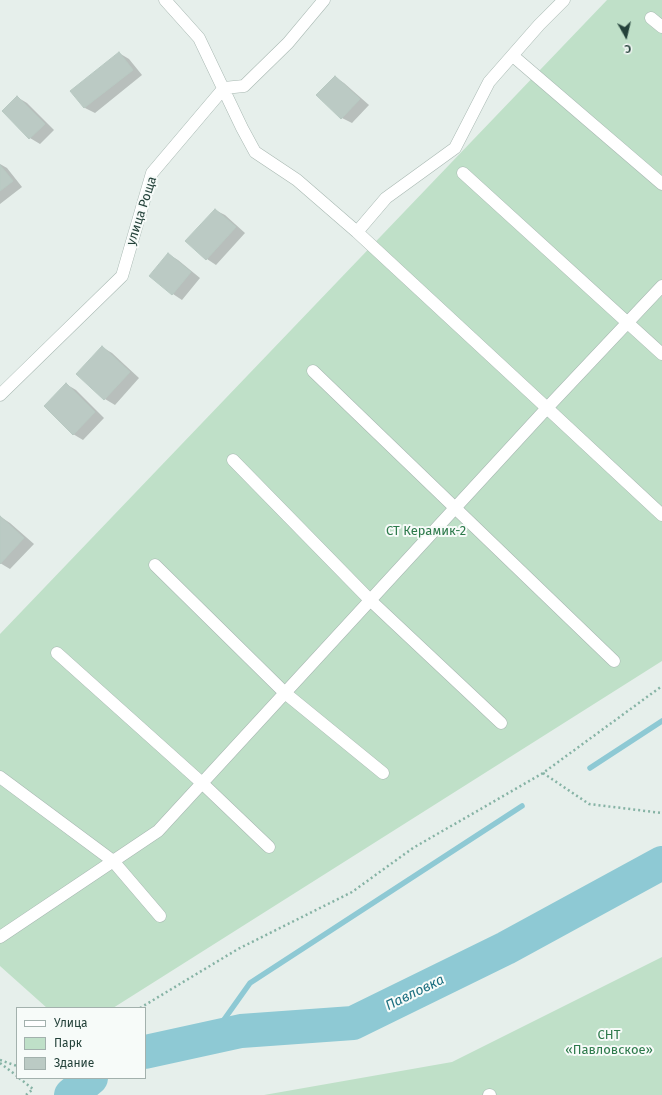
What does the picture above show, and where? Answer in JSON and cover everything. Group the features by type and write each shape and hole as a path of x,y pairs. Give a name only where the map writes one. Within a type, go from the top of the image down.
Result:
{"lane":[{"path":"165,0 199,38 255,152 297,180 357,232 662,515"},
{"path":"224,88 244,86 288,43 324,0"},
{"path":"357,232 386,198 455,148 489,82 564,0"},
{"path":"651,18 662,27"},
{"path":"512,56 662,184"},
{"name":"улица Роща","path":"0,395 122,276 152,173 224,88"},
{"path":"463,173 662,354"},
{"path":"0,937 158,831 454,508 662,286"},
{"path":"312,371 614,661"},
{"path":"233,460 370,600 501,723"},
{"path":"155,565 284,693 383,773"},
{"path":"57,653 202,783 269,847"},
{"path":"0,777 113,861 160,916"}],"path":[{"path":"142,1007 238,949 352,892 413,848 543,773 662,686"},
{"path":"543,773 588,804 662,813"},
{"path":"0,1062 16,1066"},
{"path":"0,1062 16,1075"},
{"path":"20,1079 33,1089 26,1095"}],"green space":[{"name":"СТ Керамик-2","path":"607,0 662,0 662,661 115,1007 46,1007 0,966 0,634"},
{"name":"СНТ «Павловское»","path":"662,957 662,1095 264,1095 452,1062"}],"building":[{"path":"119,52 133,70 84,108 70,91"},
{"path":"335,76 360,99 341,119 316,95"},
{"path":"17,96 45,124 29,139 2,111"},
{"path":"0,165 13,181 0,191"},
{"path":"215,209 236,227 206,260 185,241"},
{"path":"168,253 191,272 172,295 149,276"},
{"path":"102,346 130,372 104,400 76,374"},
{"path":"66,383 95,412 73,435 44,406"},
{"path":"0,516 24,538 0,564"}],"waterway":[{"path":"590,768 662,721"},
{"path":"211,1038 250,983 522,806"},
{"name":"Павловка","path":"146,1052 241,1031 353,1023 506,948 662,863"},
{"name":"Павловка","path":"71,1095 90,1079"}]}
